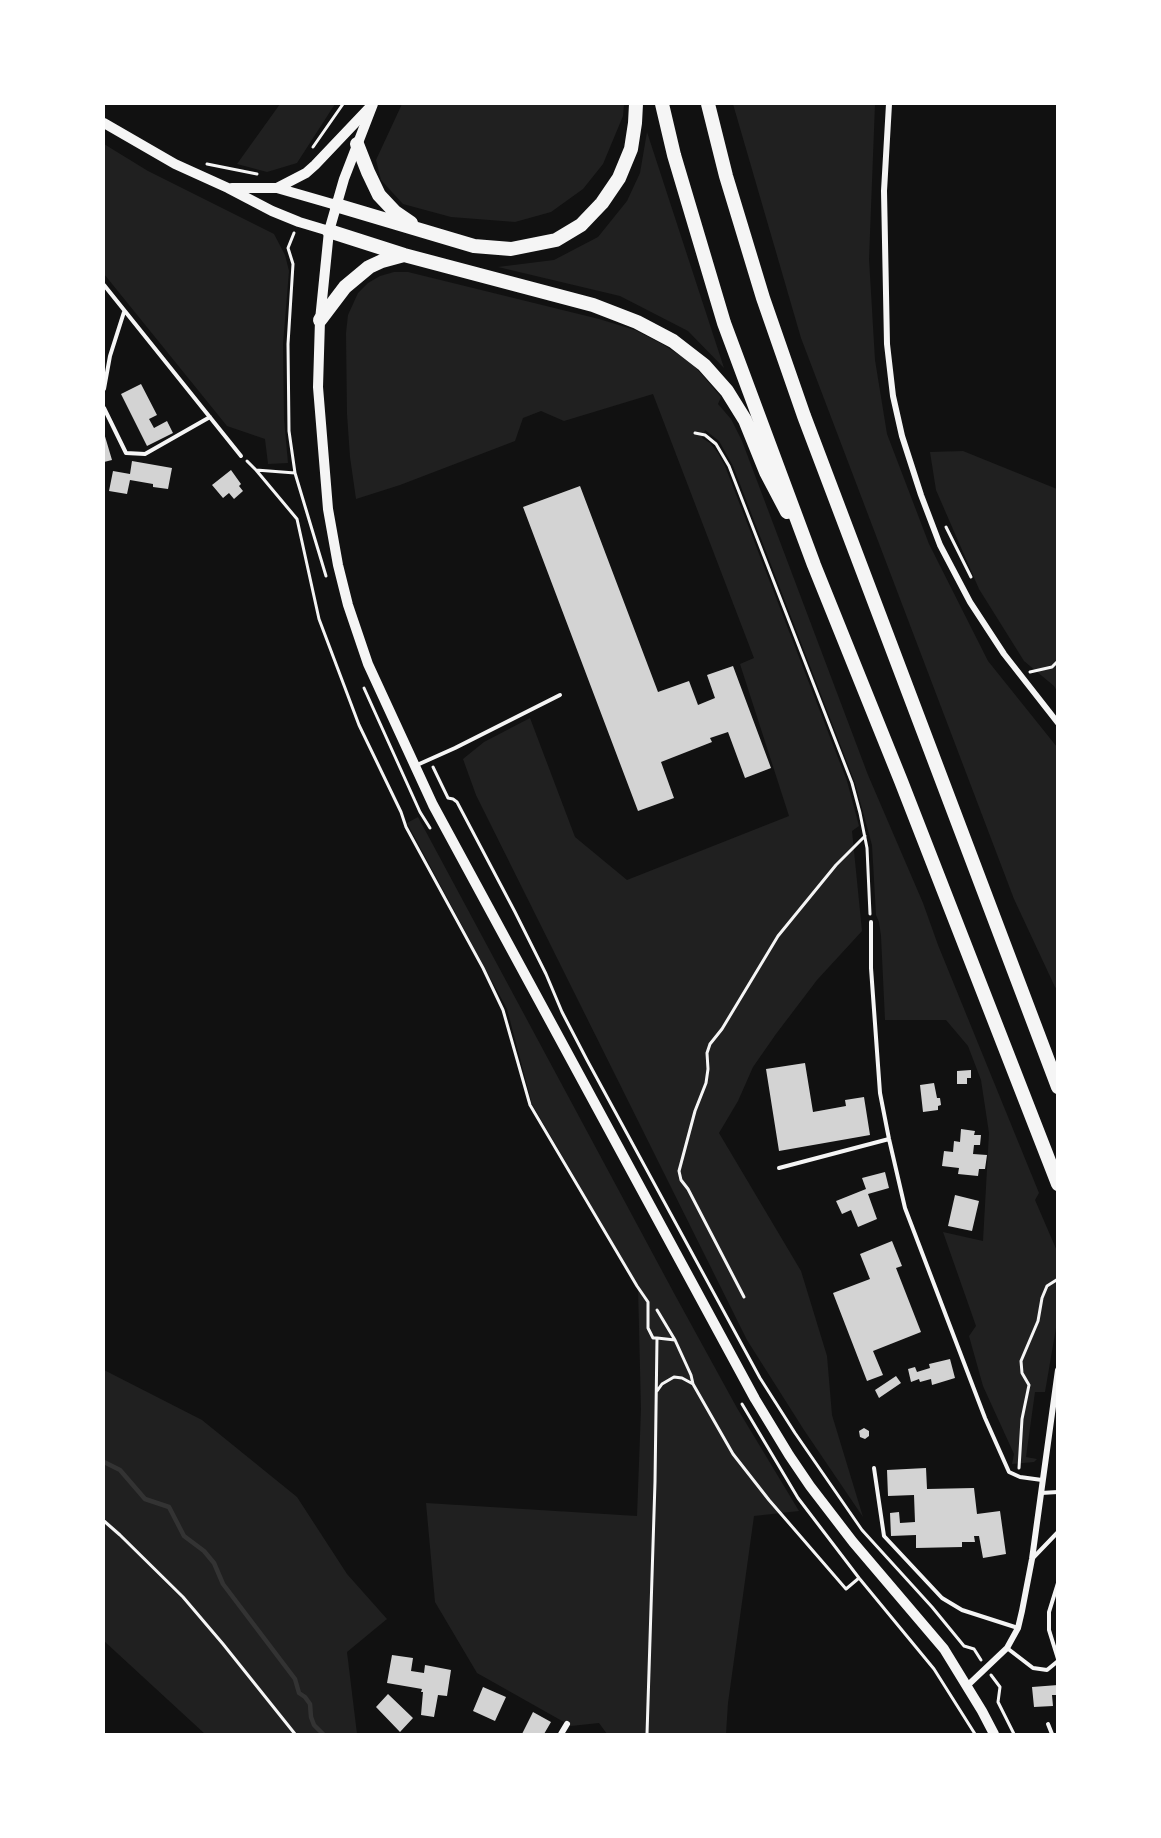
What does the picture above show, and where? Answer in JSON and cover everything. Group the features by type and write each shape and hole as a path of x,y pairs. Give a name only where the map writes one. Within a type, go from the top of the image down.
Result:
{"highway":[{"path":"336,205 474,246 511,249 556,240 581,225 602,203 620,178 630,149 636,104"},
{"path":"662,104 674,155 724,323 814,565 1058,1184"},
{"path":"708,104 726,176 763,298 804,416 1058,1087"},
{"path":"357,144 379,195 395,212 420,230"},
{"path":"329,231 404,255 593,305 637,322 673,341 704,365 728,391 744,420 766,472 814,565"},
{"path":"320,320 345,287 369,267 404,255"}],"main road":[{"path":"373,104 344,179 329,231 320,320 318,387 328,509 338,565 348,605 368,664 439,816 716,1328 783,1445 810,1486 854,1542 944,1649 994,1734"},
{"path":"277,188 306,173 373,104"},
{"path":"104,123 175,164 272,211 329,231"},
{"path":"228,188 277,188 336,205"}],"street":[{"path":"889,104 884,191 887,344 893,396 902,436 940,545 970,602 1020,675 1058,723"},
{"path":"967,1686 1007,1648 1018,1628 1032,1559 1058,1370"},
{"path":"561,1734 567,1724"}],"lane":[{"path":"104,285 241,456"},
{"path":"104,389 110,356 124,311"},
{"path":"104,408 126,453 145,454 210,417"},
{"path":"414,766 560,695"},
{"path":"871,922 871,968 880,1093 905,1209 985,1418 1009,1472 1020,1477 1042,1480"},
{"path":"779,1168 889,1140"},
{"path":"874,1468 884,1536 942,1598 962,1610 1018,1628"},
{"path":"1041,1493 1058,1492"},
{"path":"1032,1559 1058,1532"},
{"path":"1007,1648 1033,1668 1047,1670 1058,1660 1049,1630 1049,1612 1058,1583"},
{"path":"1048,1724 1052,1734"}],"path":[{"path":"313,148 343,104"},
{"path":"175,164 207,164 263,176"},
{"path":"298,222 288,248 293,264 288,344 289,431 295,473 326,576"},
{"path":"695,433 705,435 716,444 729,466 852,783 867,848 871,922"},
{"path":"241,456 256,470 297,519 319,619 355,714 406,827 483,968 503,1010 530,1105 648,1302 648,1328 653,1338 675,1340"},
{"path":"256,470 295,473"},
{"path":"942,520 972,580"},
{"path":"1020,675 1052,667 1058,661"},
{"path":"1026,665 1038,680"},
{"path":"362,683 430,830"},
{"path":"429,759 448,798 457,802 516,912 587,1060 760,1378 862,1530 933,1607 964,1646"},
{"path":"744,1297 688,1189 681,1180 679,1172 706,1083 707,1053 710,1044 722,1029 777,936 836,865 865,836"},
{"path":"1020,1477 1018,1461 1022,1419 1029,1385 1022,1373 1022,1361 1038,1321 1042,1298 1047,1286 1058,1279"},
{"path":"657,1310 675,1340 693,1384 733,1454 846,1588 859,1578"},
{"path":"647,1734 657,1338"},
{"path":"656,1393 662,1384 674,1377 682,1378 693,1384"},
{"path":"737,1396 786,1480 859,1578 934,1669 975,1734"},
{"path":"104,1521 183,1597 295,1734"},
{"path":"986,1668 1000,1687 998,1702 1014,1734"}],"shaded area":[{"path":"280,104 335,104 297,163 267,172 237,164"},
{"path":"402,104 624,104 623,116 603,164 583,189 551,212 515,222 451,217 403,204 381,180 376,160"},
{"path":"733,104 875,104 869,259 875,360 887,434 929,544 988,661 1057,747 1057,989 1014,899 801,338"},
{"path":"647,132 724,368 688,331 620,296 498,267 554,260 598,237 627,201 640,173"},
{"path":"104,144 148,171 274,234 285,255 289,271 283,344 284,419 288,463 268,464 265,439 227,426 104,274"},
{"path":"394,272 408,272 635,330 692,363 721,397 718,404 731,419 742,441 868,775 923,903 1039,1193 1035,1200 1057,1251 1057,1322 1045,1392 1035,1392 1026,1457 1037,1459 1034,1462 1012,1464 1014,1454 983,1386 969,1336 976,1326 943,1232 983,1241 989,1133 981,1080 968,1046 946,1020 885,1020 881,936 876,915 872,845 855,783 733,466 719,441 705,430 702,438 710,443 725,466 847,781 859,826 852,831 862,931 817,980 776,1034 753,1067 738,1101 719,1133 801,1271 827,1356 832,1415 863,1517 747,1340 476,795 463,759 484,742 530,718 575,837 627,880 789,816 740,664 754,658 653,394 564,421 541,411 523,418 515,441 400,485 356,499 347,414 346,333 348,315 358,293 368,283"},
{"path":"963,451 1057,489 1057,691 1024,661 979,589 936,490 930,452"},
{"path":"418,817 737,1408 799,1511 754,1516 728,1703 726,1734 607,1734 599,1723 571,1726 477,1673 435,1602 426,1503 637,1516 641,1409 638,1286 532,1104 507,1009 407,823"},
{"path":"104,1370 202,1420 297,1497 347,1574 387,1619 347,1652 357,1734 205,1734 104,1641"}],"building":[{"path":"141,384 157,415 149,419 154,428 167,421 173,433 147,446 121,394"},
{"path":"104,433 112,460 104,462"},
{"path":"132,461 172,468 168,489 130,480 127,494 109,491 113,471 130,474"},
{"path":"231,470 243,491 234,499 229,493 223,498 212,485"},
{"path":"580,486 658,692 689,681 698,705 715,698 707,675 733,666 771,768 745,778 728,732 710,738 712,742 661,762 674,798 638,811 523,507"},
{"path":"805,1063 813,1112 846,1106 845,1100 864,1097 870,1135 779,1151 766,1069"},
{"path":"971,1070 971,1078 967,1078 967,1084 957,1084 957,1071"},
{"path":"934,1083 941,1105 938,1106 938,1110 923,1112 920,1085"},
{"path":"961,1129 975,1131 974,1135 981,1135 980,1145 974,1145 973,1154 987,1155 985,1169 979,1169 978,1176 958,1174 959,1168 942,1166 944,1151 953,1152 954,1141 960,1142"},
{"path":"885,1172 889,1188 868,1194 877,1219 858,1227 851,1210 842,1214 836,1201 866,1189 862,1178"},
{"path":"955,1195 979,1201 972,1231 948,1226"},
{"path":"892,1241 902,1266 896,1268 921,1332 873,1351 883,1375 867,1381 833,1293 870,1279 860,1254"},
{"path":"950,1359 955,1378 932,1385 931,1379 911,1382 908,1369 915,1367 917,1372 930,1368 929,1364"},
{"path":"896,1376 901,1383 879,1398 875,1390"},
{"path":"864,1428 869,1431 869,1436 865,1439 860,1437 859,1431"},
{"path":"926,1468 927,1489 974,1488 977,1514 1000,1511 1006,1554 983,1558 979,1536 974,1536 975,1542 962,1542 962,1547 916,1548 916,1535 891,1536 890,1513 899,1512 900,1523 915,1522 914,1495 888,1496 887,1470"},
{"path":"392,1655 413,1658 411,1671 424,1673 425,1665 451,1670 447,1696 438,1695 434,1717 421,1715 422,1689 387,1683"},
{"path":"1058,1685 1058,1693 1052,1695 1053,1706 1034,1707 1032,1687"},
{"path":"483,1687 506,1697 495,1721 473,1711"},
{"path":"388,1694 413,1718 400,1732 376,1707"},
{"path":"533,1712 551,1722 544,1734 522,1734"}],"waterway":[{"path":"104,1462 120,1470 145,1499 169,1507 184,1536 204,1551 214,1563 223,1584 295,1679 299,1693 310,1704 314,1725 323,1734"}]}
